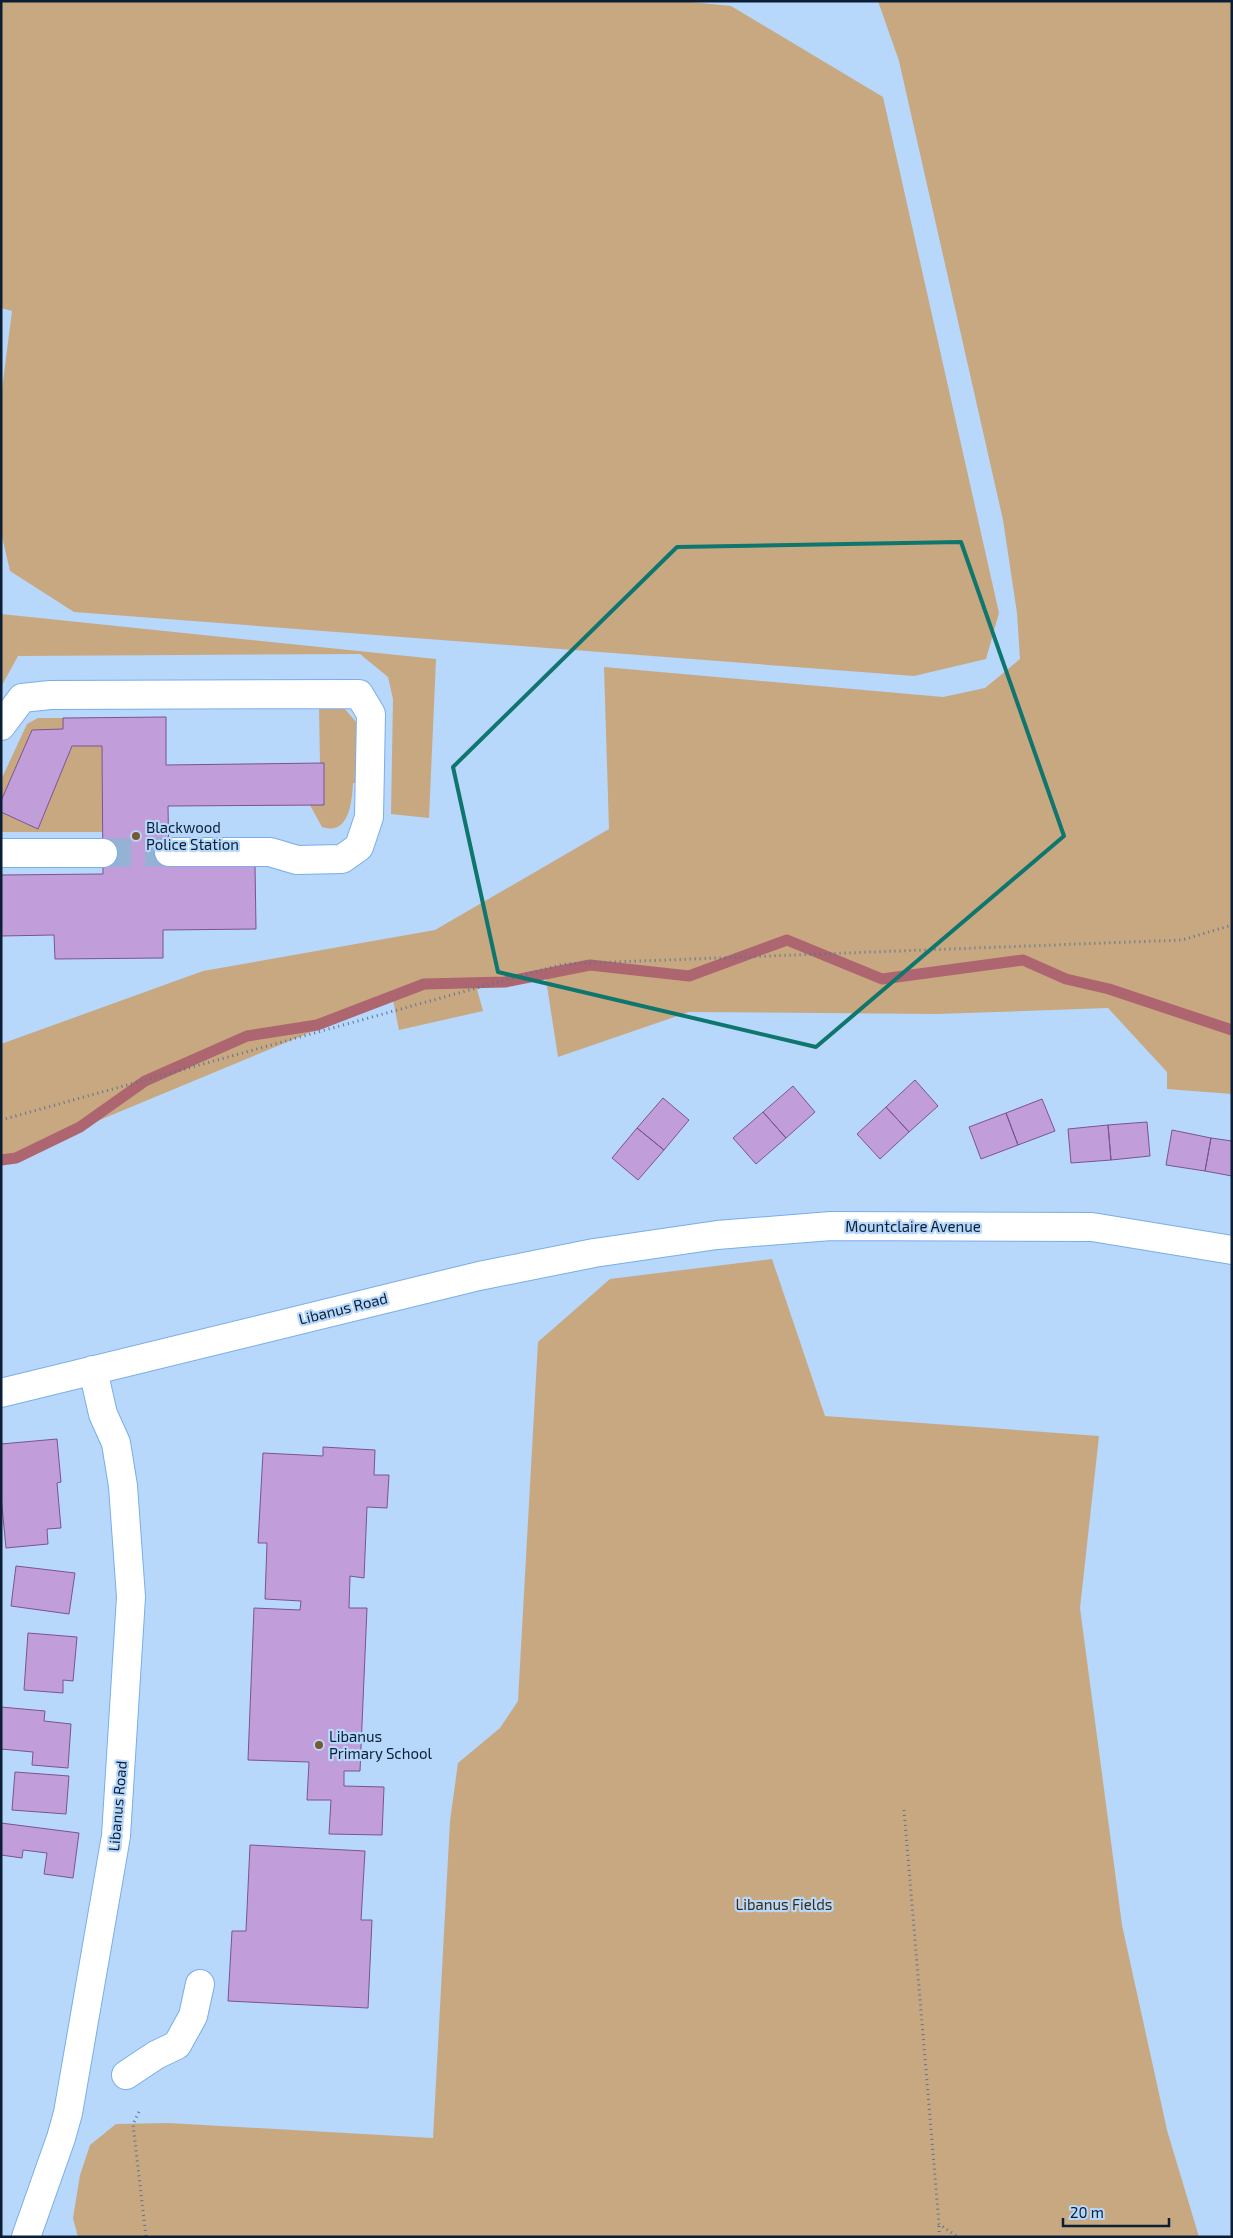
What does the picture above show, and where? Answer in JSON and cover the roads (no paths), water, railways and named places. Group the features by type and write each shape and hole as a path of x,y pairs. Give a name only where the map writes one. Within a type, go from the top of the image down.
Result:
{"main road":[{"path":"1,726 22,698 50,695 359,694 371,714 369,817 359,847 342,859 297,860 270,852 169,852"},
{"path":"1,853 103,853"},
{"name":"Mountclaire Avenue","path":"594,1253 736,1233 831,1226 945,1225 1092,1227 1232,1250"},
{"name":"Libanus Road","path":"1,1393 479,1276 594,1253"},
{"name":"Libanus Road","path":"26,2237 62,2138 68,2112 116,1836 131,1597 123,1486 118,1452 103,1414 93,1370"},
{"path":"126,2075 156,2054 177,2045 193,2016 200,1984"}],"waterway":[{"path":"1,1160 16,1158 80,1127 145,1081 247,1036 317,1025 424,984 505,982 590,965 689,976 787,940 882,979 1023,960 1066,979 1109,989 1232,1030"}],"tunnel":[{"path":"103,853 169,852"}],"place":[{"name":"Blackwood Police Station","path":"136,836"},
{"name":"Libanus Primary School","path":"319,1745"}],"park label":[{"name":"Libanus Fields","path":"784,1904"}]}
